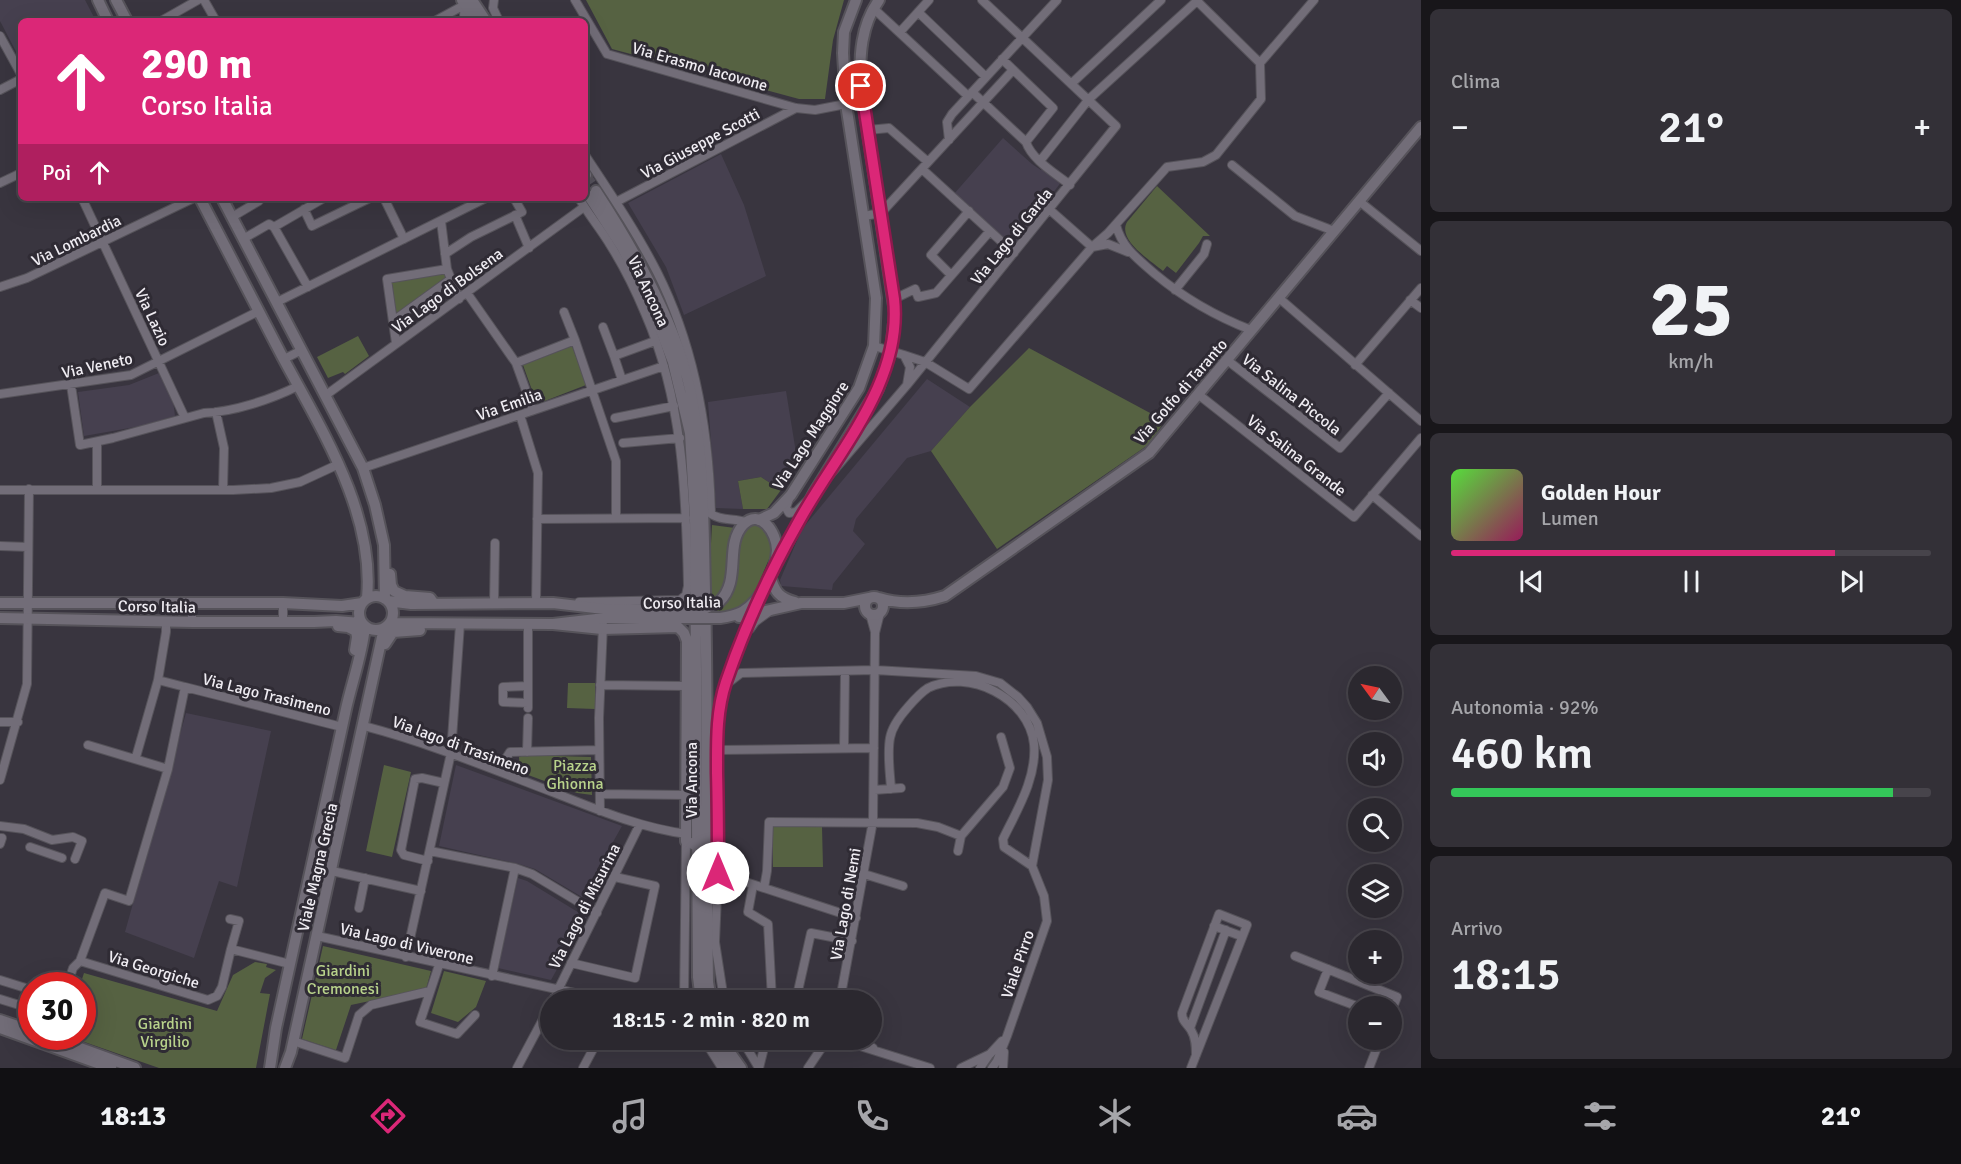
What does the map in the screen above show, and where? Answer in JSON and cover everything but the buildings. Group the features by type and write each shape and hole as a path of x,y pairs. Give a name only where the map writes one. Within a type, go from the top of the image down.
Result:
{"street":[{"path":"98,0 107,18"},
{"path":"116,0 125,18"},
{"path":"166,18 198,0"},
{"path":"204,0 214,18"},
{"path":"494,0 493,8 498,18"},
{"name":"Via Erasmo Iacovone","path":"575,0 586,18"},
{"name":"Via Lago Maggiore","path":"759,520 774,513 791,495 860,388 874,345 876,298 846,104 843,53 844,32 856,0"},
{"path":"900,32 929,0"},
{"path":"982,0 1089,99"},
{"path":"949,140 947,122 952,114 1057,0"},
{"path":"1072,83 1161,0"},
{"path":"1260,63 1314,0"},
{"path":"440,18 469,1"},
{"path":"466,18 464,15 469,1"},
{"path":"469,1 475,18"},
{"path":"469,1 483,18"},
{"path":"874,345 925,362 969,389 1092,247 1116,225 1167,166 1203,162 1216,155 1262,99 1260,63 1198,1 1089,99 1040,161"},
{"path":"876,4 900,32 970,94 983,102 1026,142 1028,148 1040,161 1070,184"},
{"name":"Via Lago Maggiore","path":"777,562 814,493 878,389 891,351 895,313 894,299 861,86 859,58 864,33 876,4"},
{"path":"918,12 986,77"},
{"name":"Via Erasmo Iacovone","path":"588,22 607,54 796,108 815,110 846,104"},
{"path":"0,36 18,69"},
{"path":"1002,59 1053,108 1026,142"},
{"path":"864,216 881,213 1013,70"},
{"path":"0,90 18,81"},
{"path":"845,87 861,86"},
{"name":"Via Lago di Garda","path":"791,495 786,508 792,514 814,493 907,384 1116,126 1089,99"},
{"name":"Via Giuseppe Scotti","path":"616,202 796,108"},
{"name":"Via Golfo di Taranto","path":"801,603 844,603 874,607 926,602 945,596 1149,453 1421,127"},
{"path":"868,130 889,128 928,162"},
{"name":"Via Ancona","path":"588,160 657,271 681,328 698,390 709,464 711,514 717,518 746,522"},
{"path":"1232,165 1295,216 1334,231"},
{"path":"922,169 1014,253"},
{"path":"0,183 18,175"},
{"path":"588,199 622,247 650,302 689,408"},
{"path":"588,199 630,243 658,299 681,357 689,408 701,632"},
{"name":"Via Ancona","path":"553,603 680,600 686,595 688,586 680,438 664,366 646,314 588,200"},
{"name":"Via Lazio","path":"84,201 184,418"},
{"name":"Via Lombardia","path":"0,287 27,278 188,201"},
{"path":"202,201 339,464 356,511 364,547 360,556 363,598 358,613 361,627 379,630 436,624 528,624 528,686 528,705 503,702 503,687 528,686"},
{"path":"224,201 363,468 375,505 384,545 387,600 393,612 389,628"},
{"path":"232,217 259,201"},
{"path":"274,227 307,204 312,226 364,201"},
{"path":"385,201 404,239"},
{"path":"464,201 467,207"},
{"path":"277,302 480,201"},
{"path":"445,254 471,237 522,212 516,201"},
{"name":"Via Lago di Bolsena","path":"326,395 529,248 584,201"},
{"path":"1359,201 1421,251"},
{"path":"1050,210 1092,247"},
{"path":"951,275 931,255 969,211"},
{"path":"515,215 529,248"},
{"path":"441,221 447,268 459,299"},
{"path":"243,239 270,224 274,227 308,287"},
{"path":"1116,225 1119,237 1128,252"},
{"path":"866,231 883,226"},
{"path":"894,299 915,289 918,297 936,293 990,231"},
{"path":"1092,247 1108,244 1128,252 1175,290 1222,319 1251,330"},
{"path":"1175,290 1204,254 1207,244"},
{"path":"396,343 387,279 447,268"},
{"path":"393,321 451,279"},
{"path":"1355,365 1421,288"},
{"path":"467,292 516,363 533,410"},
{"path":"1279,298 1421,421"},
{"path":"1410,300 1421,308"},
{"name":"Via Veneto","path":"0,394 131,375 259,311"},
{"path":"564,312 616,461 615,518"},
{"path":"614,356 654,338 658,322"},
{"path":"603,327 622,380"},
{"path":"516,363 575,340"},
{"path":"284,359 302,350"},
{"path":"904,355 910,367 907,384"},
{"name":"Via Salina Piccola","path":"1227,360 1340,448 1389,393"},
{"name":"Via Emilia","path":"363,468 664,366"},
{"path":"71,385 80,445 279,395 298,386"},
{"path":"689,408 698,390"},
{"path":"670,393 689,408"},
{"name":"Via Salina Grande","path":"1199,394 1353,517 1421,438"},
{"path":"615,418 674,406"},
{"path":"216,412 224,448 223,490"},
{"path":"520,415 538,473 536,603"},
{"path":"834,429 848,439"},
{"path":"623,443 680,438"},
{"path":"97,442 97,489"},
{"path":"0,490 271,488 300,482 339,464"},
{"path":"0,780 27,684 29,489"},
{"path":"1372,495 1421,536"},
{"path":"537,519 686,518"},
{"path":"746,522 759,520 765,523 775,535 777,562"},
{"name":"Corso Italia","path":"603,624 684,614 719,602 730,588 737,533 746,522"},
{"path":"494,604 495,543"},
{"path":"384,545 389,551 391,585 394,591 405,596 430,598 435,604"},
{"path":"0,546 28,547"},
{"name":"Corso Italia","path":"387,600 435,604 553,603 720,618 743,611 752,604 777,562"},
{"path":"770,576 777,594 784,599 801,603"},
{"name":"Via Ancona","path":"699,842 717,750 716,729 724,686 763,589"},
{"path":"363,598 373,596 387,600"},
{"name":"Corso Italia","path":"0,603 283,603 342,606 363,598"},
{"path":"283,603 283,622"},
{"path":"720,618 752,614 801,603"},
{"path":"192,604 192,622"},
{"name":"Via Lago di Nemi","path":"843,990 873,821 874,607"},
{"path":"743,637 755,622 772,610"},
{"name":"Corso Italia","path":"0,618 314,622 323,626 361,627"},
{"path":"136,758 158,680 166,621"},
{"path":"406,957 451,753 460,624"},
{"name":"Via Ancona","path":"528,624 678,627 684,633 687,642 687,793 699,842 718,873 715,942 722,990"},
{"path":"600,811 600,685 603,624"},
{"name":"Viale Magna Grecia","path":"270,1068 276,1028 342,727 354,673 361,656 361,627"},
{"name":"Viale Magna Grecia","path":"285,1068 332,871 375,673 382,660 389,628"},
{"name":"Via Ancona","path":"701,632 697,778 709,990"},
{"name":"Via Ancona","path":"700,990 701,632"},
{"path":"724,686 741,673 874,670 976,676 1000,683 1028,707 1044,741 1047,757 1048,780 1032,866 1004,847 1003,839 1028,786 1033,766 1034,743 1029,726 1009,701 978,684 963,682 933,687 916,697 898,718 890,738 891,789"},
{"path":"844,748 845,671"},
{"path":"930,673 933,687"},
{"name":"Via Lago Trasimeno","path":"158,680 342,727"},
{"path":"600,685 687,686"},
{"path":"72,972 80,960 105,894 129,901 168,769 185,687"},
{"path":"527,752 528,718"},
{"path":"0,722 18,722"},
{"name":"Via lago di Trasimeno","path":"364,726 451,753 600,811 699,842"},
{"path":"958,851 961,836 1003,788 1010,768 1001,737"},
{"path":"874,738 890,738"},
{"path":"1034,743 1044,741"},
{"path":"88,745 168,769"},
{"path":"717,750 874,748"},
{"path":"498,771 510,752 599,750"},
{"path":"428,861 404,855 400,850 415,779 422,778 444,783"},
{"path":"600,794 687,793 697,778"},
{"path":"874,790 901,788"},
{"path":"764,888 769,822 873,821 927,825 961,836"},
{"name":"Via Lago di Misurina","path":"557,990 640,824"},
{"path":"0,826 24,829 52,840 73,837 82,841 75,859"},
{"path":"0,838 2,838 0,844"},
{"path":"44,852 47,838"},
{"path":"685,990 699,842"},
{"path":"30,847 62,858"},
{"path":"430,851 515,868 532,874 597,913"},
{"name":"Viale Pirro","path":"992,1068 1007,1036 1047,921 1044,896 1032,866"},
{"name":"Via Lago di Viverone","path":"492,976 515,868"},
{"path":"332,871 421,891"},
{"path":"718,873 856,918"},
{"path":"864,874 903,886"},
{"name":"Via Lago di Misurina","path":"571,963 635,978 655,886 615,877"},
{"path":"359,908 365,878"},
{"path":"753,885 748,912 768,924 771,990"},
{"path":"1191,1068 1247,925 1219,914 1182,1013 1184,1023 1194,1036 1196,1055"},
{"path":"230,919 239,921 231,949 290,964"},
{"path":"1214,926 1241,936"},
{"path":"1190,1028 1226,930"},
{"path":"798,990 811,933 852,941"},
{"name":"Via Lago di Viverone","path":"316,936 557,990"},
{"name":"Via Georgiche","path":"80,960 208,1000 217,996 222,987 231,949"},
{"path":"1295,956 1395,996"},
{"path":"439,965 420,1022 457,1034 475,1015"},
{"path":"1328,969 1319,992 1348,1003"},
{"path":"0,980 18,986"},
{"path":"291,1068 292,1046 345,1058 358,1015 371,1005 430,992"},
{"path":"0,999 18,1005"},
{"path":"0,1020 18,1026"},
{"path":"517,1068 540,1025"},
{"path":"264,1068 276,1028"},
{"path":"0,1029 111,1068"},
{"name":"Viale Pirro","path":"980,1068 1007,1036"},
{"name":"Viale Pirro","path":"1003,1068 1007,1036"},
{"path":"70,1050 83,1058 135,1068"},
{"path":"583,1068 593,1050"},
{"path":"711,1050 722,1068"},
{"path":"719,1050 730,1068"},
{"path":"729,1050 741,1068"},
{"path":"748,1050 759,1068"},
{"path":"759,1068 764,1050"},
{"path":"808,1068 820,1050"},
{"path":"873,1050 930,1068"},
{"path":"1369,1068 1376,1050"},
{"name":"Viale Pirro","path":"961,1068 990,1054"}],"shaded area":[{"path":"0,0 85,0 94,18 18,18 18,55 0,21"},
{"path":"1003,138 1032,164 1041,170 1044,167 1062,181 1012,247 954,194"},
{"path":"721,154 744,205 766,276 684,315 666,267 628,203"},
{"path":"159,373 173,400 175,416 141,426 84,436 78,392 129,385"},
{"path":"927,379 970,407 931,451 907,458 856,519 853,531 865,544 833,584 832,590 781,586 780,580 802,529"},
{"path":"786,391 798,465 781,490 761,477 738,481 743,509 716,508 708,402"},
{"path":"186,713 271,731 237,887 219,881 194,958 125,932"},
{"path":"456,765 622,826 582,897 535,869 439,846"},
{"path":"518,878 527,881 586,917 551,980 498,968"}],"green space":[{"path":"586,0 844,0 833,40 825,99 799,99 612,49"},
{"path":"1157,186 1210,236 1203,236 1176,273 1167,266 1163,271 1136,249 1125,229 1127,222"},
{"path":"446,271 449,277 397,315 394,314 389,281"},
{"path":"358,336 369,356 345,374 343,372 328,378 317,357"},
{"path":"572,346 586,385 537,404 523,365"},
{"path":"1029,348 1165,421 1148,445 997,549 931,451 970,407"},
{"path":"761,477 781,490 767,509 743,509 738,481"},
{"path":"750,523 759,524 772,540 772,552 754,594 740,609 718,614 715,610 726,601 739,539"},
{"path":"712,525 735,528 727,588 715,599 708,600"},
{"path":"568,683 595,683 595,709 567,708"},
{"name":"Piazza Ghionna","path":"523,755 591,757 592,795 577,793 520,772 519,757"},
{"path":"384,765 411,772 392,857 366,851"},
{"path":"773,826 822,827 823,867 773,867"},
{"name":"Giardini Cremonesi","path":"323,946 431,971 426,989 351,1005 336,1050 302,1039"},
{"name":"Giardini Virgilio","path":"255,962 267,964 266,967 276,970 265,978 260,993 270,994 256,1068 159,1068 96,1046 96,976 217,1011 233,975"},
{"path":"444,971 486,981 476,1007 458,1022 431,1013"}],"tunnel":[{"path":"588,178 596,191"}],"route":[{"path":"718,873 716,729 724,686 752,614 777,562 814,493 878,389 891,351 895,313 894,299 861,86"}]}
